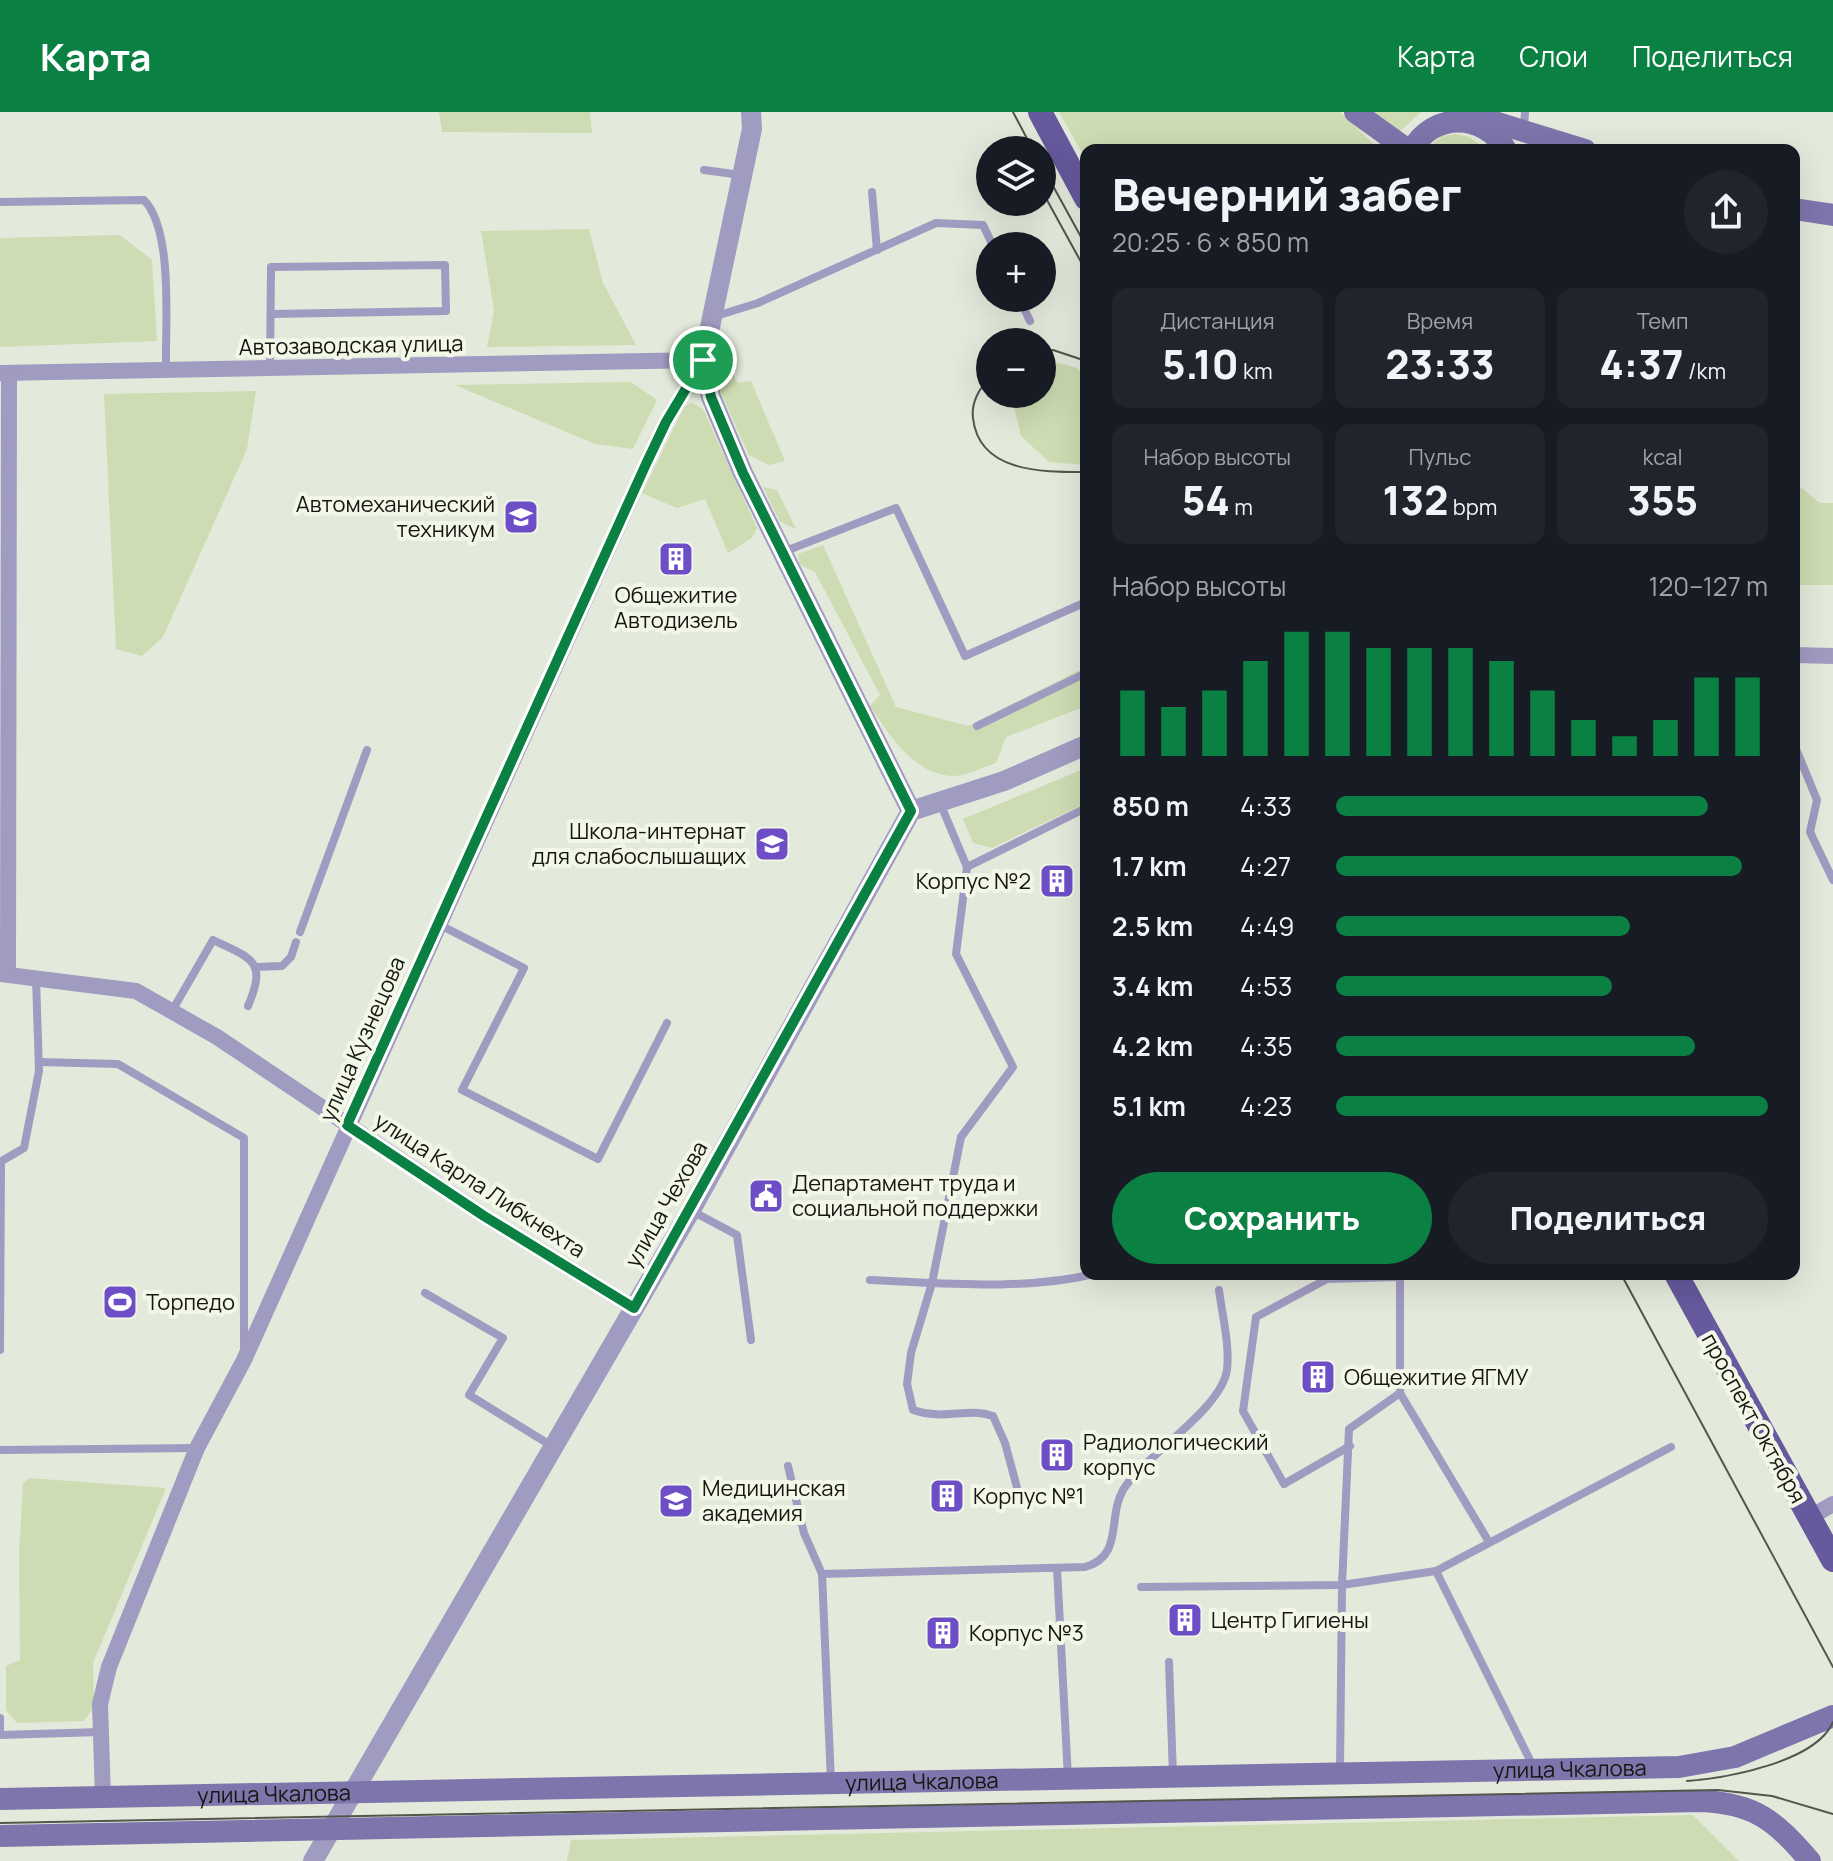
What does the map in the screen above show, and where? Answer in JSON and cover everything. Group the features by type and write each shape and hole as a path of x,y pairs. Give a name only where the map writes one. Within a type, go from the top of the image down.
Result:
{"main road":[{"path":"1040,112 1080,187"},
{"path":"1355,112 1401,144"},
{"path":"1469,114 1490,126 1502,144"},
{"path":"1413,144 1435,121 1469,114 1524,122 1572,144"},
{"path":"1800,210 1833,215"},
{"name":"проспект Октября","path":"1679,1280 1833,1560"},
{"name":"улица Чкалова","path":"0,1799 1708,1765 1755,1750 1833,1716"},
{"name":"улица Чкалова","path":"0,1836 1701,1801 1738,1805 1763,1815 1810,1861"}],"street":[{"path":"755,118 703,360 718,416 911,811 1004,781 1080,748"},
{"name":"Автозаводская улица","path":"4,373 703,360"},
{"name":"улица Кузнецова","path":"103,1797 100,1704 109,1667 197,1448 244,1360 347,1125 666,422 703,360"},
{"path":"4,373 4,974"},
{"path":"1800,655 1833,656"},
{"name":"улица Чехова","path":"313,1861 691,1210 911,811"},
{"name":"улица Карла Либкнехта","path":"4,974 136,991 172,1011 484,1216 634,1308"},
{"path":"1809,1518 1833,1504"}],"lane":[{"path":"704,170 742,175"},
{"path":"872,192 877,250"},
{"path":"0,202 144,200 153,209 162,243 166,370"},
{"path":"712,317 758,303 936,223 983,225 986,232"},
{"path":"270,368 271,267 445,265 446,311 271,314"},
{"path":"1026,312 1030,321"},
{"path":"783,552 896,508 965,656 1080,605"},
{"path":"977,726 1080,676"},
{"path":"300,932 367,750"},
{"path":"1800,759 1817,800 1810,832 1833,880"},
{"path":"940,802 967,867 956,954 1013,1067 961,1137 932,1283 911,1353 907,1384 913,1410 933,1417 984,1412 993,1416 1005,1443 1019,1495"},
{"path":"967,867 1080,811"},
{"path":"438,924 524,968 462,1090 598,1159 667,1023"},
{"path":"172,1011 213,940 243,954 256,967 259,980 248,1006"},
{"path":"256,967 282,966 291,957 296,942"},
{"path":"0,1350 1,1162 24,1148 39,1062 36,977"},
{"path":"39,1062 118,1064 244,1138 244,1360"},
{"path":"691,1210 737,1235 751,1340"},
{"path":"870,1280 932,1283 1065,1281 1080,1277"},
{"path":"1325,1280 1256,1317 1243,1411 1284,1484 1350,1446"},
{"path":"1400,1280 1400,1393 1489,1542"},
{"path":"822,1574 1085,1567 1098,1563 1111,1547 1123,1491 1208,1403 1227,1371 1219,1290"},
{"path":"425,1293 503,1338 469,1395 553,1447"},
{"path":"1340,1774 1342,1585 1349,1429 1400,1393"},
{"path":"1141,1587 1342,1585 1436,1571 1671,1447"},
{"path":"0,1450 197,1448"},
{"path":"788,1466 804,1533 822,1574 831,1784"},
{"path":"1057,1568 1068,1779"},
{"path":"1436,1571 1535,1770"},
{"path":"1169,1662 1173,1777"},
{"path":"0,1718 0,1734 100,1732"}],"green space":[{"path":"439,112 590,112 592,133 442,132"},
{"path":"1059,112 1340,112 1374,144 1080,144 1080,149"},
{"path":"1372,112 1421,112 1399,132"},
{"path":"1455,134 1469,137 1479,144 1433,144 1443,136"},
{"path":"589,229 603,283 636,345 487,347 494,311 481,231"},
{"path":"120,235 152,260 157,341 0,347 0,238"},
{"path":"1056,362 1080,371 1080,465 1049,462 1021,436 1014,408 1056,408"},
{"path":"730,365 737,383 751,381 785,461 769,465 749,455 719,389 721,372"},
{"path":"631,382 657,400 633,449 595,444 455,385"},
{"path":"256,391 247,449 163,637 142,656 116,649 104,394"},
{"path":"691,402 703,409 757,528 752,538 728,553 705,499 677,508 642,493 684,407"},
{"path":"763,487 777,490 796,529 780,522"},
{"path":"1800,487 1820,503 1833,503 1833,585 1800,585"},
{"path":"823,545 896,707 968,726 1080,670 1080,708 1006,737 996,763 959,776 927,769 904,751 870,706 880,695 815,572 800,565 798,554"},
{"path":"1080,770 1080,806 992,848 973,843 963,819"},
{"path":"29,1478 166,1488 93,1663 94,1707 84,1721 17,1723 6,1710 6,1666 20,1660 19,1554 23,1483"},
{"path":"1693,1815 1739,1861 567,1861 571,1840"}],"tram line":[{"path":"1013,112 1026,136"},
{"path":"1056,191 1080,235"},
{"path":"1056,216 1080,260"},
{"path":"1056,351 1080,359"},
{"path":"976,399 973,418 978,436 987,450 1016,466 1080,472"},
{"path":"1624,1280 1833,1667"},
{"path":"1687,1781 1746,1772 1790,1757 1809,1748 1833,1722"},
{"path":"0,1823 1718,1790 1772,1796 1833,1814"}],"place":[{"name":"Автомеханический техникум","path":"521,517"},
{"name":"Общежитие Автодизель","path":"676,559"},
{"name":"Школа-интернат для слабослышащих","path":"772,844"},
{"name":"Корпус №2","path":"1057,881"},
{"name":"Департамент труда и социальной поддержки","path":"766,1196"},
{"name":"Торпедо","path":"120,1302"},
{"name":"Общежитие ЯГМУ","path":"1318,1377"},
{"name":"Радиологический корпус","path":"1057,1455"},
{"name":"Корпус №1","path":"947,1496"},
{"name":"Медицинская академия","path":"676,1501"},
{"name":"Центр Гигиены","path":"1185,1620"},
{"name":"Корпус №3","path":"943,1633"}],"route":[{"path":"703,360 711,397 743,473 911,811 634,1308 484,1216 347,1125 646,464 666,422 703,360"}]}
